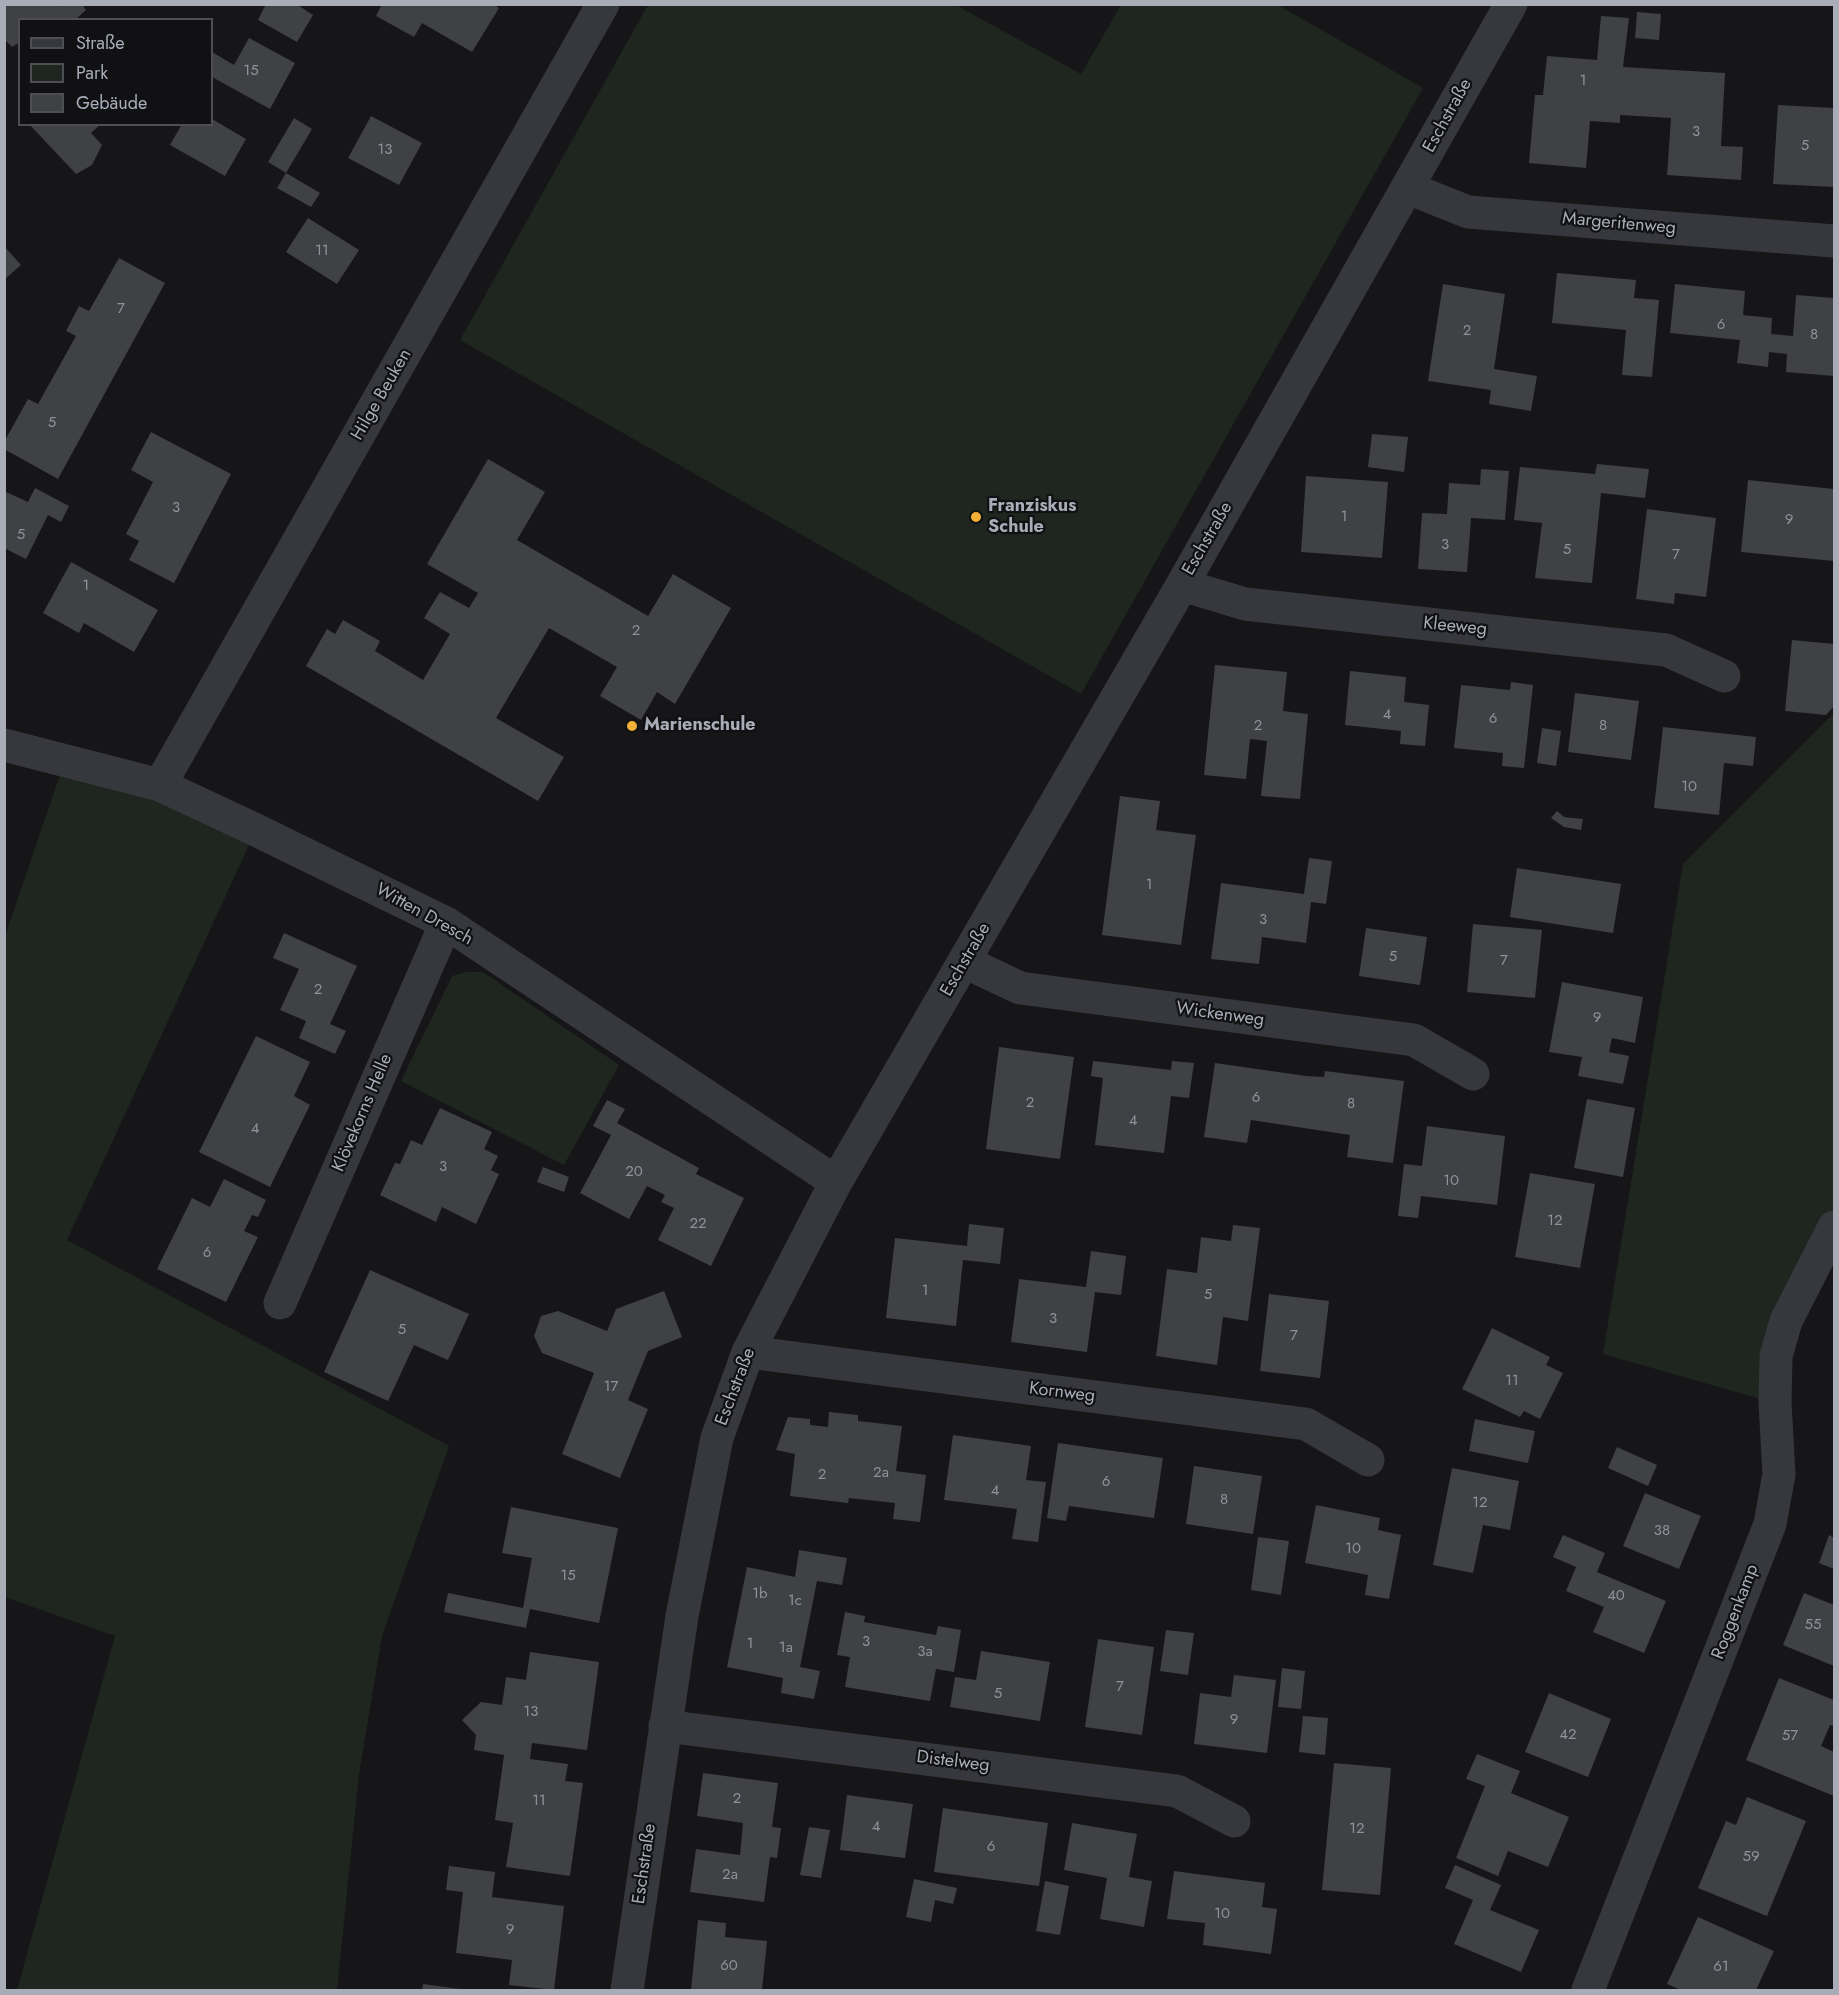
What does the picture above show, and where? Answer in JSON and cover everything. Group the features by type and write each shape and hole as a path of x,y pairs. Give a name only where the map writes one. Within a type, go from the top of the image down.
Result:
{"street":[{"name":"Hilge Beuken","path":"160,785 603,4"},
{"name":"Eschstraße","path":"627,1990 682,1616 717,1438 748,1352 836,1182 1182,585 1511,4"},
{"name":"Margeritenweg","path":"1407,188 1468,212 1834,241"},
{"name":"Kleeweg","path":"1182,585 1245,604 1666,650 1724,676"},
{"name":"Witten Dresch","path":"4,745 160,785 446,923 836,1182"},
{"name":"Klövekorns Helle","path":"280,1303 446,923"},
{"name":"Wickenweg","path":"965,962 1020,988 1414,1040 1473,1074"},
{"name":"Roggenkamp","path":"1588,1990 1770,1524 1779,1474 1775,1403 1776,1356 1786,1321 1834,1227"},
{"name":"Kornweg","path":"748,1352 1306,1424 1368,1460"},
{"name":"Distelweg","path":"665,1726 1177,1791 1234,1821"}],"green space":[{"name":"Franziskus Schule","path":"648,5 956,5 1081,74 1121,5 1278,5 1423,88 1081,694 460,340"},
{"path":"1834,713 1834,1227 1775,1403 1603,1354 1683,864"},
{"path":"65,760 256,830 67,1240 449,1446 382,1636 359,1774 337,1990 17,1990 115,1636 5,1597 5,936"},
{"path":"466,972 483,972 619,1065 564,1165 401,1081 452,976"}],"building":[{"path":"4,4 60,4 62,7 64,4 82,4 86,10 77,18 18,18 18,43 12,47 4,39"},
{"path":"266,4 296,4 313,15 297,42 258,20"},
{"path":"382,4 493,4 499,8 472,52 422,23 414,37 376,16"},
{"path":"1637,12 1661,14 1659,40 1635,38"},
{"path":"1601,16 1629,18 1623,67 1725,73 1721,146 1743,147 1741,180 1667,175 1671,118 1620,115 1620,123 1590,121 1586,168 1529,163 1535,95 1543,95 1547,56 1597,60"},
{"path":"249,38 295,63 270,109 213,78 213,53 234,65"},
{"path":"1778,105 1834,108 1834,187 1773,184"},
{"path":"371,116 422,143 399,185 348,158"},
{"path":"294,118 312,129 286,173 268,162"},
{"path":"213,120 246,139 225,176 170,145 181,126 213,126"},
{"path":"31,126 99,126 91,133 102,145 92,165 76,174"},
{"path":"286,173 320,193 311,207 277,188"},
{"path":"308,218 359,250 337,284 286,252"},
{"path":"4,246 21,265 4,280"},
{"path":"119,258 165,283 58,479 4,449 4,442 28,399 38,404 76,336 66,331 79,306 89,311"},
{"path":"1557,273 1636,280 1634,298 1659,300 1652,377 1622,375 1626,330 1552,323"},
{"path":"1443,284 1505,294 1494,369 1537,376 1531,411 1489,404 1491,390 1428,381"},
{"path":"1675,284 1745,291 1743,315 1772,318 1771,334 1793,336 1796,295 1834,298 1834,376 1786,372 1787,354 1769,352 1768,367 1737,363 1740,340 1670,333"},
{"path":"151,432 231,474 174,583 129,560 139,541 126,534 153,482 131,470"},
{"path":"1372,434 1408,437 1404,472 1368,467"},
{"name":"Marienschule","path":"488,459 545,492 517,540 648,616 673,574 731,608 675,704 657,692 641,720 600,696 617,667 549,628 496,718 564,757 538,801 306,666 327,629 335,634 343,620 380,641 375,651 423,680 450,634 424,618 440,592 469,608 478,593 427,564"},
{"path":"1597,464 1649,469 1645,498 1601,493 1592,583 1535,578 1542,523 1514,520 1520,467 1595,474"},
{"path":"1481,469 1509,471 1505,520 1471,518 1467,572 1418,569 1422,513 1447,514 1449,483 1480,485"},
{"path":"1306,476 1388,482 1382,558 1301,552"},
{"path":"1748,480 1834,489 1834,561 1741,552"},
{"path":"35,488 69,506 61,522 48,515 26,559 4,548 4,491 28,502"},
{"path":"1647,509 1716,518 1706,597 1675,593 1674,604 1636,599"},
{"path":"71,562 158,610 134,652 84,623 79,633 43,613"},
{"path":"1792,640 1834,644 1834,706 1826,715 1785,711"},
{"path":"1215,665 1287,672 1283,711 1308,714 1300,799 1261,796 1267,741 1250,739 1246,779 1204,775"},
{"path":"1350,671 1406,677 1404,702 1429,705 1425,746 1400,744 1401,731 1345,725"},
{"path":"1511,682 1533,685 1524,768 1502,766 1503,753 1454,748 1461,685 1510,690"},
{"path":"1575,693 1639,701 1631,760 1568,752"},
{"path":"1663,727 1756,737 1753,766 1724,763 1719,815 1654,808"},
{"path":"1542,728 1561,731 1556,766 1537,763"},
{"path":"1120,796 1160,801 1156,830 1196,835 1181,945 1102,935"},
{"path":"1557,811 1564,817 1583,819 1581,830 1564,827 1551,818"},
{"path":"1309,858 1332,861 1326,904 1311,902 1306,943 1262,937 1259,964 1211,959 1221,883 1304,894"},
{"path":"1517,868 1621,884 1613,933 1510,917"},
{"path":"1473,924 1542,930 1535,998 1467,992"},
{"path":"1366,928 1427,937 1420,985 1359,976"},
{"path":"284,933 357,966 330,1024 346,1031 335,1054 299,1038 306,1021 280,1010 299,969 273,958"},
{"path":"1562,982 1643,997 1635,1043 1612,1038 1609,1052 1629,1056 1623,1084 1578,1076 1582,1057 1549,1052"},
{"path":"256,1036 310,1062 294,1096 310,1105 270,1187 199,1152"},
{"path":"999,1047 1074,1057 1060,1159 986,1149"},
{"path":"1093,1061 1171,1070 1172,1061 1194,1063 1189,1098 1171,1096 1164,1153 1095,1145 1103,1078 1091,1076"},
{"path":"1215,1063 1306,1076 1324,1077 1325,1071 1404,1081 1393,1163 1347,1157 1350,1135 1251,1120 1247,1143 1204,1137"},
{"path":"1587,1099 1635,1108 1623,1177 1574,1168"},
{"path":"607,1100 625,1109 617,1123 699,1168 696,1174 744,1198 711,1266 658,1240 674,1208 661,1202 665,1195 647,1186 629,1219 580,1193 611,1135 593,1126"},
{"path":"440,1108 492,1132 484,1149 498,1156 491,1170 499,1174 476,1224 442,1207 436,1222 380,1195 395,1163 400,1164 411,1140 422,1145"},
{"path":"1427,1126 1505,1136 1497,1205 1421,1196 1418,1218 1398,1216 1404,1164 1422,1166"},
{"path":"543,1167 569,1177 564,1192 537,1182"},
{"path":"1530,1173 1595,1184 1580,1268 1515,1257"},
{"path":"224,1179 266,1200 258,1217 252,1215 244,1231 258,1237 226,1302 157,1269 192,1198 210,1207"},
{"path":"969,1224 1004,1228 1000,1264 963,1260 956,1326 886,1318 895,1238 967,1246"},
{"path":"1233,1225 1260,1228 1248,1321 1223,1317 1217,1365 1156,1356 1167,1269 1197,1273 1201,1237 1231,1241"},
{"path":"1091,1251 1126,1256 1121,1295 1095,1292 1087,1352 1011,1342 1019,1279 1086,1287"},
{"path":"370,1270 469,1314 448,1360 414,1345 388,1401 324,1372"},
{"path":"664,1291 682,1337 648,1351 628,1400 648,1409 620,1478 562,1454 594,1373 542,1353 534,1336 541,1316 558,1311 607,1331 616,1309"},
{"path":"1269,1294 1329,1301 1320,1378 1260,1371"},
{"path":"1492,1328 1550,1357 1546,1365 1563,1373 1540,1419 1524,1411 1520,1417 1462,1389"},
{"path":"829,1412 858,1415 858,1421 902,1426 896,1471 926,1475 920,1522 893,1519 895,1503 849,1498 848,1503 790,1496 795,1454 776,1450 788,1417 810,1419 810,1425 828,1427"},
{"path":"1475,1419 1535,1431 1528,1463 1469,1451"},
{"path":"953,1435 1031,1446 1026,1480 1046,1482 1038,1542 1012,1539 1017,1509 944,1500"},
{"path":"1058,1443 1163,1458 1154,1518 1069,1506 1066,1521 1047,1518"},
{"path":"1617,1447 1657,1465 1648,1486 1608,1468"},
{"path":"1194,1466 1262,1476 1253,1534 1186,1524"},
{"path":"1452,1468 1519,1481 1510,1530 1483,1525 1473,1573 1433,1565"},
{"path":"1645,1493 1701,1516 1679,1569 1623,1546"},
{"path":"1316,1505 1380,1518 1378,1530 1401,1535 1389,1599 1365,1595 1368,1575 1305,1563"},
{"path":"511,1507 618,1528 599,1623 530,1609 526,1628 444,1612 448,1593 523,1608 532,1558 502,1553"},
{"path":"1563,1535 1605,1553 1597,1572 1666,1601 1644,1653 1593,1632 1604,1607 1566,1591 1576,1567 1553,1557"},
{"path":"1829,1535 1834,1538 1834,1569 1819,1563"},
{"path":"1258,1537 1289,1541 1281,1595 1251,1590"},
{"path":"799,1550 847,1558 842,1585 817,1581 800,1667 820,1671 814,1699 781,1693 783,1678 727,1667 747,1567 795,1577"},
{"path":"1804,1593 1834,1605 1834,1666 1783,1645"},
{"path":"845,1612 865,1616 864,1622 936,1635 938,1626 961,1630 954,1672 936,1669 930,1701 845,1687 850,1657 837,1655"},
{"path":"1166,1630 1194,1633 1188,1675 1160,1671"},
{"path":"1098,1639 1154,1647 1142,1735 1085,1727"},
{"path":"981,1651 1050,1662 1040,1721 950,1707 955,1677 976,1680"},
{"path":"530,1652 599,1662 587,1750 532,1743 530,1759 568,1764 565,1781 583,1783 570,1876 506,1867 513,1823 495,1820 504,1755 474,1750 476,1735 462,1720 481,1702 502,1705 506,1677 526,1680"},
{"path":"1282,1668 1305,1671 1301,1709 1278,1707"},
{"path":"1234,1675 1276,1680 1267,1753 1194,1744 1200,1693 1231,1697"},
{"path":"1779,1678 1834,1700 1834,1726 1830,1725 1821,1746 1834,1752 1834,1796 1746,1760"},
{"path":"1549,1693 1611,1719 1588,1777 1525,1752"},
{"path":"1303,1716 1328,1718 1325,1755 1299,1752"},
{"path":"1477,1754 1520,1771 1511,1793 1569,1817 1548,1867 1508,1851 1498,1876 1456,1858 1485,1786 1466,1779"},
{"path":"1334,1763 1391,1768 1380,1895 1322,1890"},
{"path":"703,1773 778,1783 772,1827 781,1828 777,1858 770,1857 764,1902 690,1892 696,1849 740,1855 743,1823 697,1816"},
{"path":"847,1795 913,1804 905,1858 840,1850"},
{"path":"1747,1797 1806,1821 1767,1916 1698,1888 1726,1821 1736,1825"},
{"path":"943,1808 1048,1823 1039,1886 934,1872"},
{"path":"1072,1823 1137,1834 1129,1877 1152,1881 1144,1927 1100,1919 1107,1878 1064,1870"},
{"path":"809,1827 830,1830 821,1878 800,1875"},
{"path":"1455,1865 1501,1885 1490,1910 1539,1930 1521,1972 1454,1944 1473,1900 1445,1888"},
{"path":"449,1866 495,1872 492,1897 564,1906 554,1990 509,1985 512,1960 456,1953 463,1892 446,1890"},
{"path":"1174,1871 1265,1883 1262,1907 1277,1909 1271,1954 1203,1945 1205,1923 1167,1919"},
{"path":"914,1879 957,1888 953,1904 935,1900 931,1922 906,1917"},
{"path":"1045,1881 1069,1886 1060,1935 1036,1931"},
{"path":"1698,1917 1774,1951 1756,1990 1681,1990 1667,1984"},
{"path":"698,1920 726,1923 725,1937 767,1941 762,1990 691,1990"},
{"path":"423,1984 460,1989 460,1990 422,1990"}],"place":[{"name":"Franziskus Schule","path":"976,517"},
{"name":"Marienschule","path":"632,726"}]}
